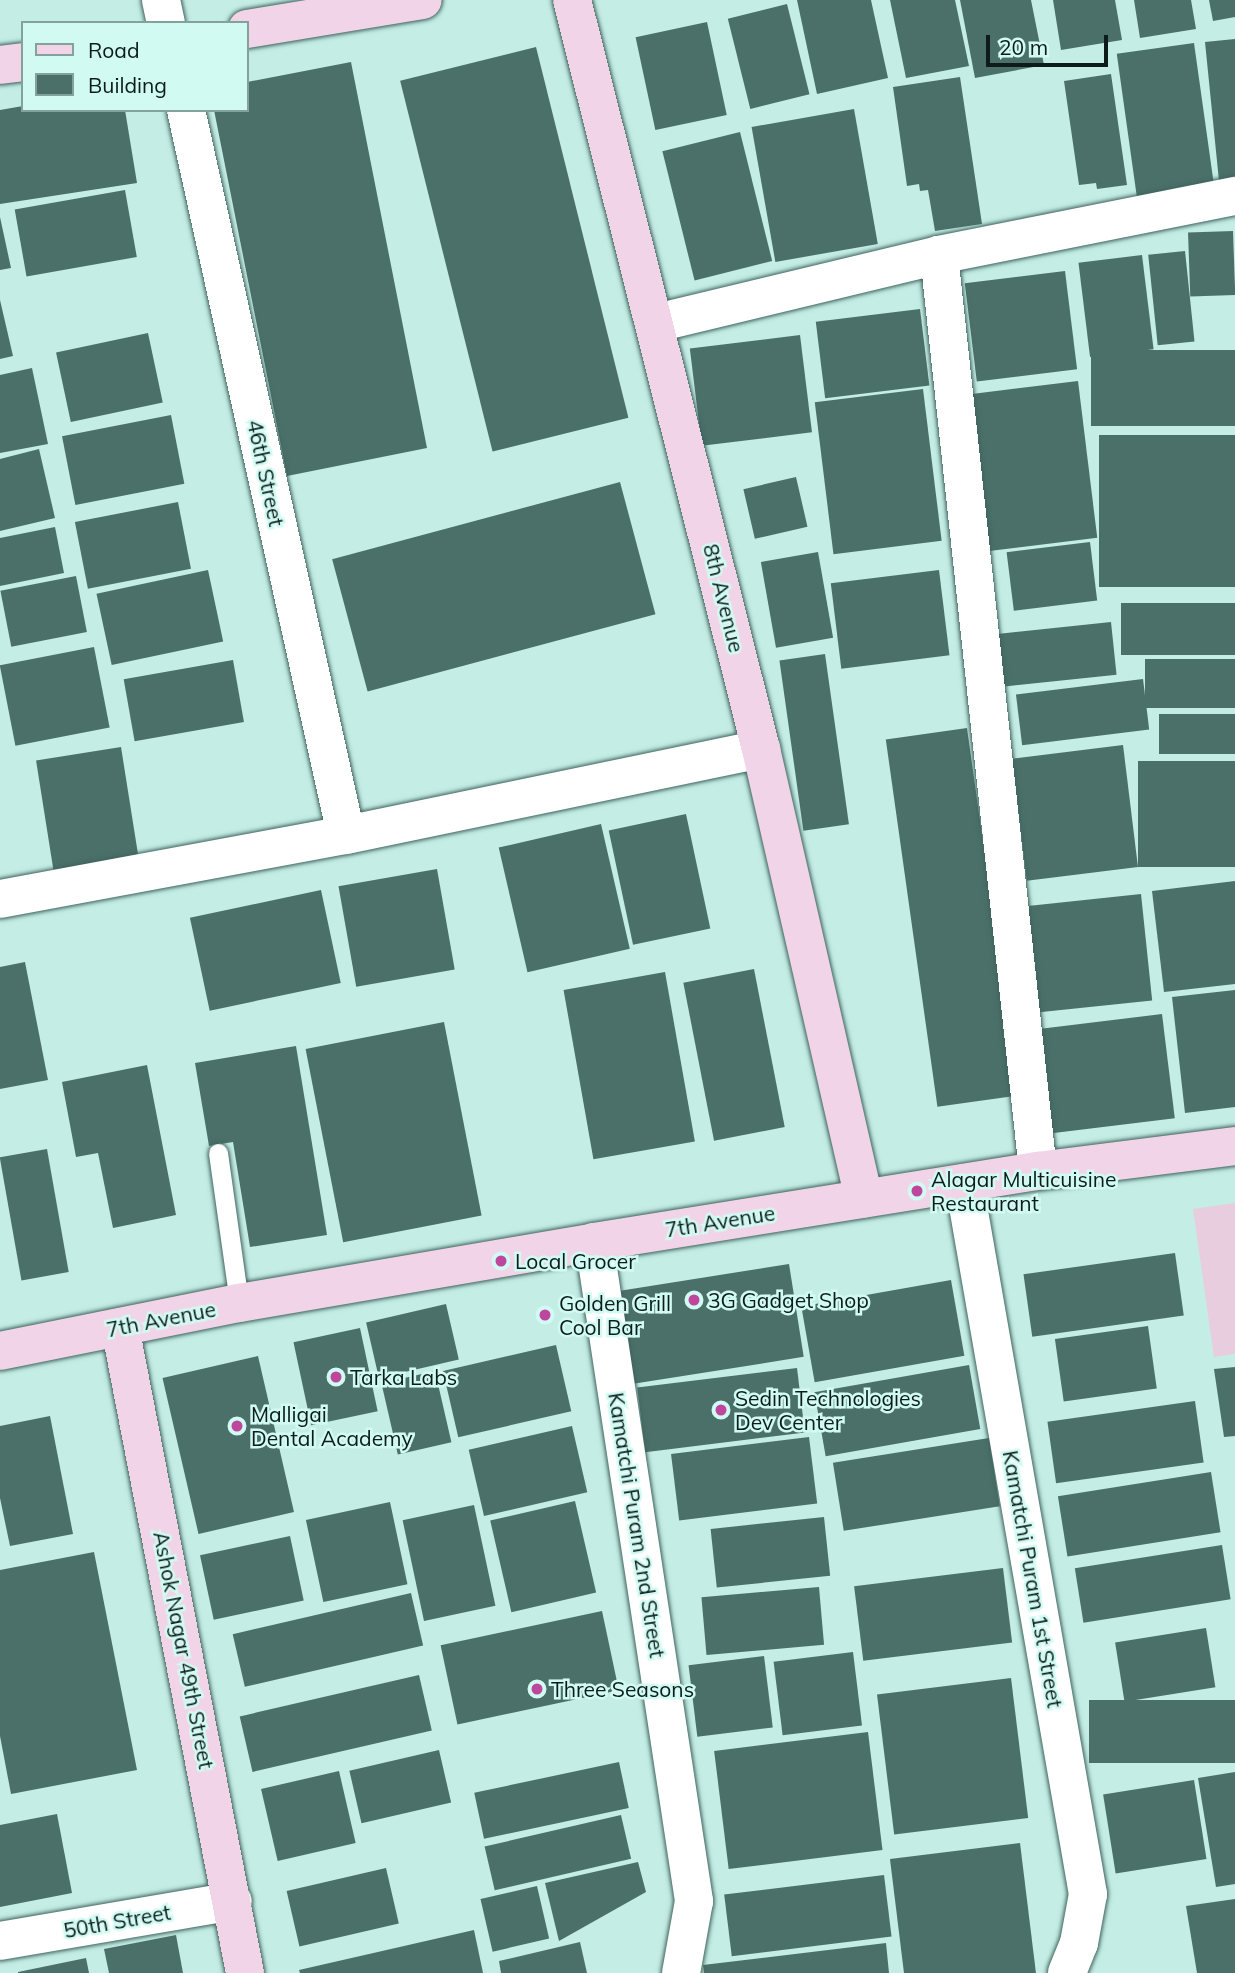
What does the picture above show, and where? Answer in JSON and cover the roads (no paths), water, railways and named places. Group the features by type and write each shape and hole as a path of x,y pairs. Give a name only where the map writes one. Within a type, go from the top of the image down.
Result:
{"main road":[{"path":"248,29 423,0"},
{"name":"8th Avenue","path":"572,0 656,323 761,749 864,1198"},
{"path":"0,65 21,62"},
{"name":"7th Avenue","path":"0,1351 239,1303 594,1242 1038,1171 1235,1146"},
{"name":"Ashok Nagar 49th Street","path":"120,1327 245,1973"}],"street":[{"path":"161,0 166,21"},
{"name":"46th Street","path":"186,112 346,835"},
{"path":"656,323 939,255 1235,196"},
{"path":"939,255 1038,1171"},
{"path":"0,899 346,835 761,749"},
{"name":"Kamatchi Puram 1st Street","path":"964,1183 1088,1894 1079,1943 1067,1973"},
{"name":"Kamatchi Puram 2nd Street","path":"594,1242 694,1901 681,1973"},
{"name":"50th Street","path":"0,1941 233,1900"}],"lane":[{"path":"218,1153 239,1303"}],"place":[{"name":"Alagar Multicuisine Restaurant","path":"917,1191"},
{"name":"Local Grocer","path":"501,1261"},
{"name":"3G Gadget Shop","path":"694,1300"},
{"name":"Golden Grill Cool Bar","path":"545,1315"},
{"name":"Tarka Labs","path":"336,1377"},
{"name":"Sedin Technologies Dev Center","path":"721,1410"},
{"name":"Malligai Dental Academy","path":"237,1426"},
{"name":"Three Seasons","path":"537,1689"}]}
